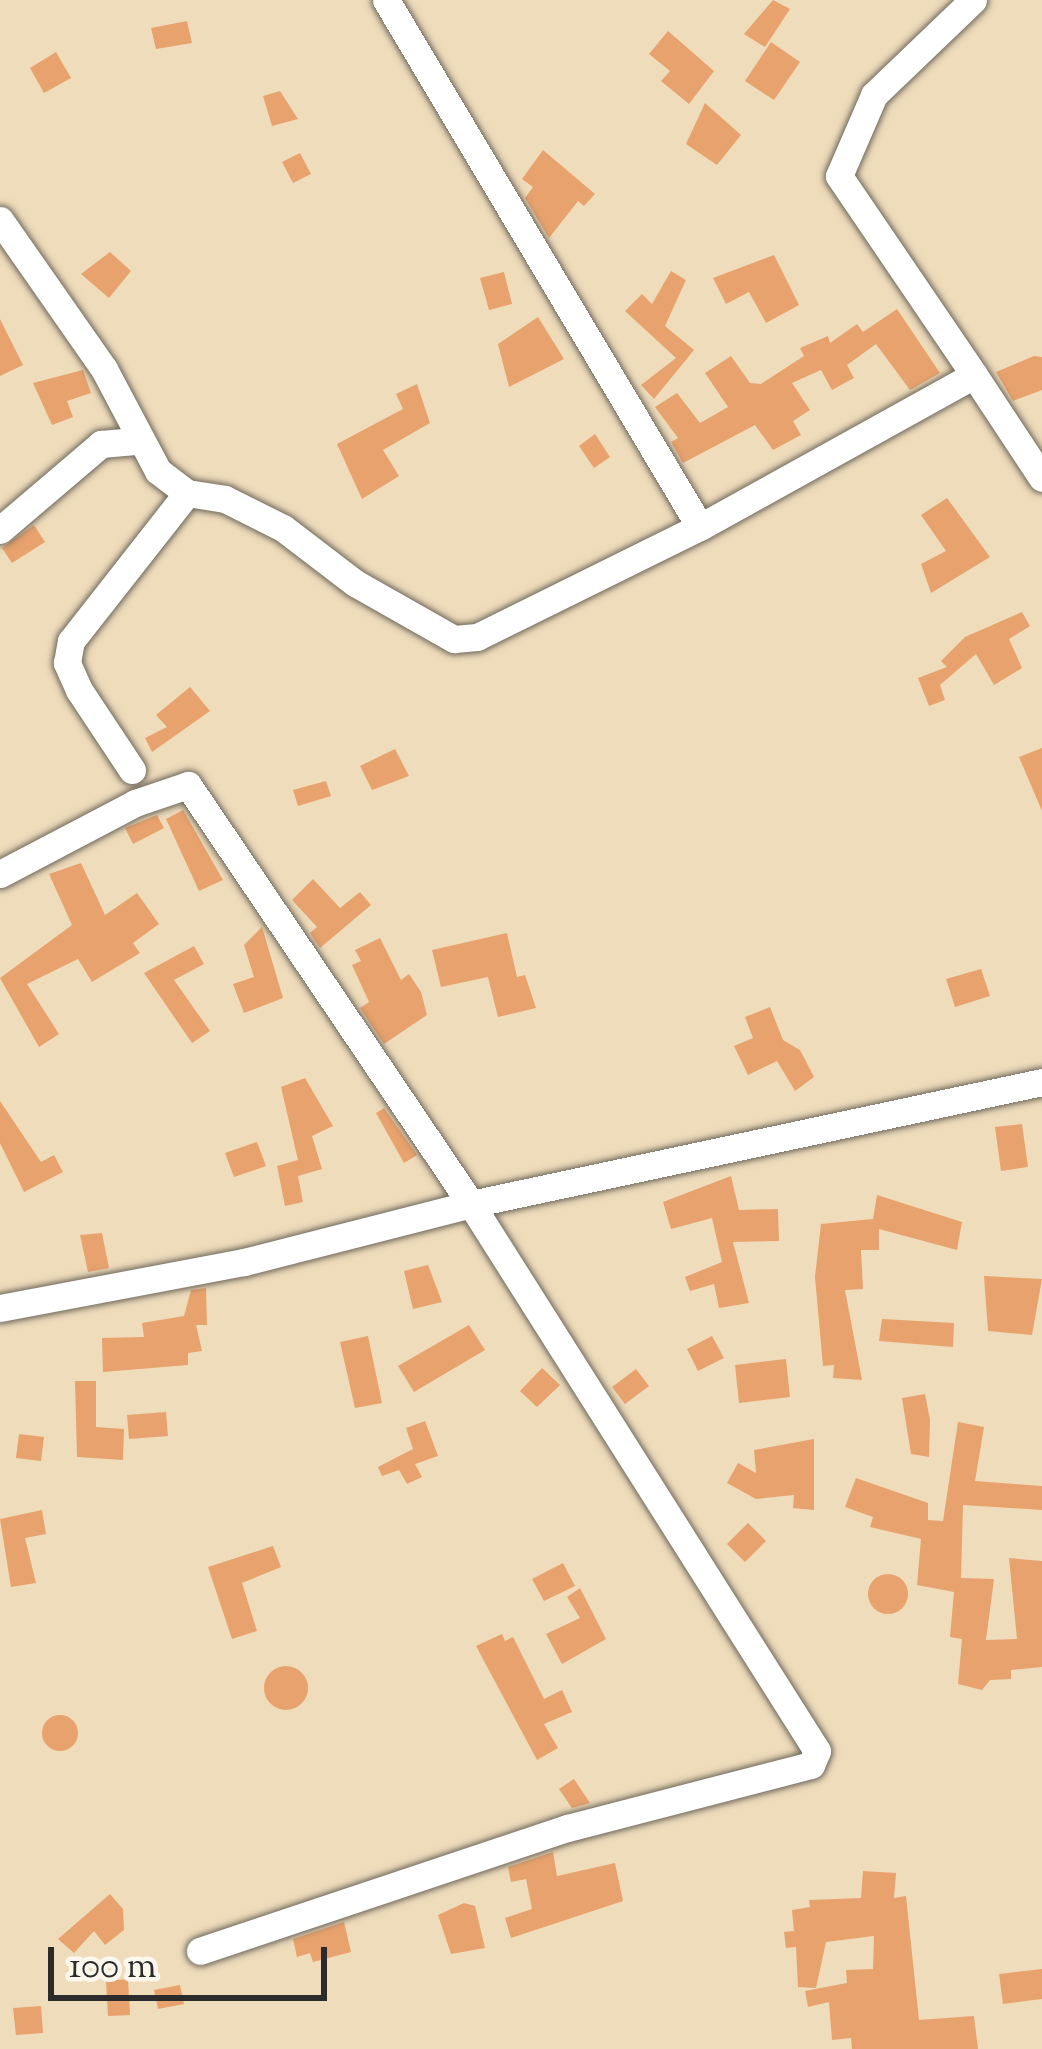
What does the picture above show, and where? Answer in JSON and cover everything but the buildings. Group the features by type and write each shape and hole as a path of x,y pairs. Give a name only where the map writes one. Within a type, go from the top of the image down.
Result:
{"street":[{"path":"386,0 700,526"},
{"path":"973,0 874,95 839,176 1042,478"},
{"path":"0,220 104,370 158,471 187,493 225,499 283,528 355,583 454,639 477,637 700,526 974,375"},
{"path":"0,530 90,452 138,441"},
{"path":"132,770 79,691 67,663 71,640 187,493"},
{"path":"0,874 135,803 188,785 471,1204 817,1750 811,1765 567,1828 200,1951"},
{"path":"0,1307 244,1262 471,1204 1042,1082"}]}
